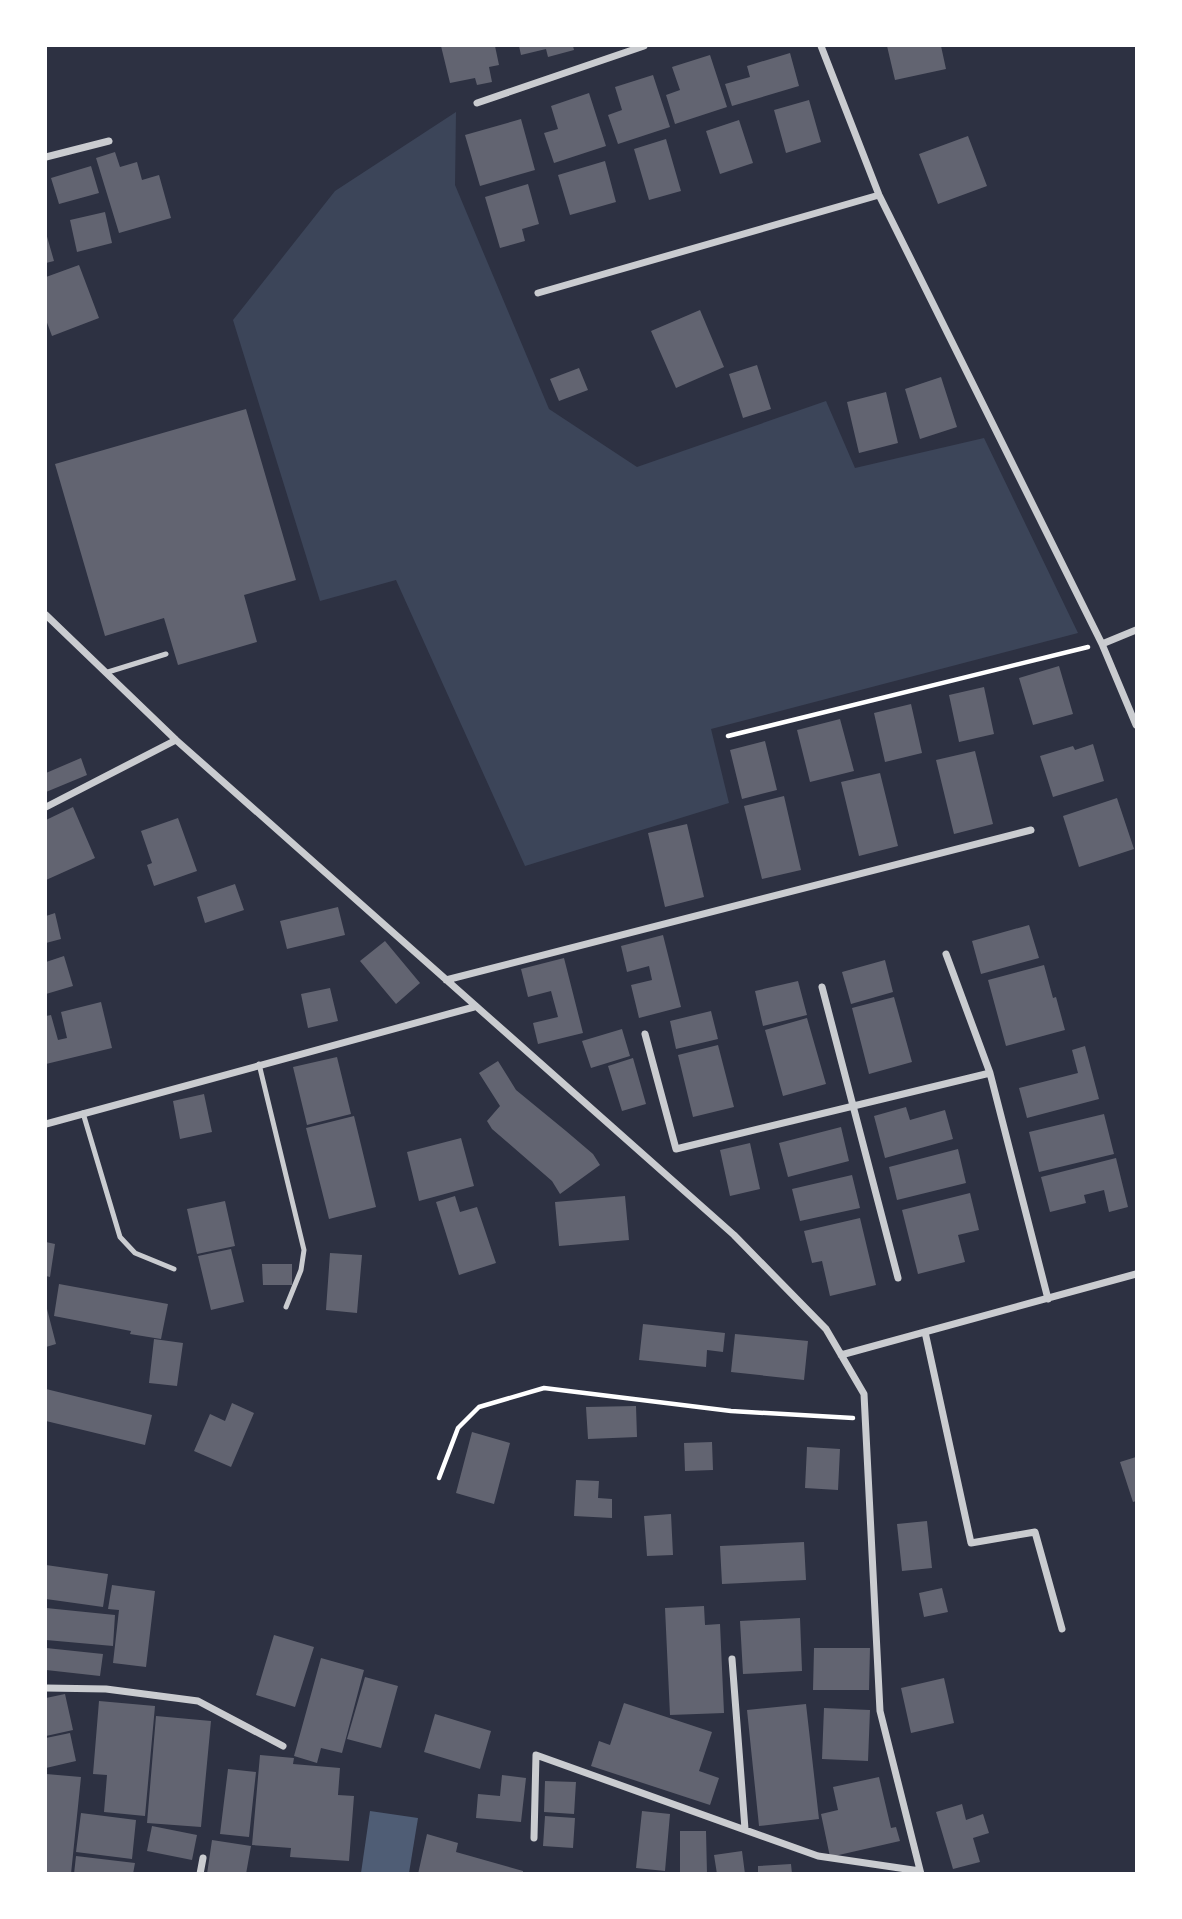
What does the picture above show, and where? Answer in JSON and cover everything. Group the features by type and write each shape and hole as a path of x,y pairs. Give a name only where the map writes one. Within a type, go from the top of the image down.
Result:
{"street":[{"path":"477,103 644,46"},
{"path":"821,46 879,195 1102,644 1136,725"},
{"path":"46,157 109,141"},
{"path":"538,293 879,195"},
{"path":"46,615 176,740 734,1236 826,1329 864,1394 880,1712 921,1872 818,1856 536,1755 534,1838"},
{"path":"1102,644 1136,630"},
{"path":"46,807 176,740"},
{"path":"446,980 1031,830"},
{"path":"946,954 990,1073 1048,1299"},
{"path":"822,987 898,1278"},
{"path":"46,1124 474,1007"},
{"path":"645,1034 676,1149 990,1073"},
{"path":"841,1355 1136,1277"},
{"path":"925,1332 971,1543 1035,1532 1062,1629"},
{"path":"732,1659 745,1829"},
{"path":"46,1688 106,1689 198,1701 283,1746"},
{"path":"200,1874 203,1858"}],"lane":[{"path":"107,673 166,654"},
{"path":"259,1064 304,1250 301,1270 286,1307"},
{"path":"83,1113 120,1237 135,1253 174,1269"}],"path":[{"path":"728,736 1102,644"},
{"path":"439,1478 458,1428 479,1407 544,1388 731,1410 866,1419"}],"shaded area":[{"path":"456,112 455,185 549,409 637,467 826,401 855,468 984,438 1078,633 711,729 729,803 525,866 396,580 320,601 233,320 335,191"},
{"path":"370,1811 418,1818 409,1873 361,1873"}],"building":[{"path":"441,46 495,46 499,65 489,67 492,82 477,85 475,78 450,83"},
{"path":"519,46 573,46 574,50 548,57 546,49 521,55"},
{"path":"887,46 941,46 946,69 895,80"},
{"path":"790,53 799,86 732,106 725,84 750,77 747,66"},
{"path":"710,55 727,107 675,124 666,95 680,90 672,67"},
{"path":"653,75 670,127 618,144 608,115 622,110 615,87"},
{"path":"589,93 606,146 554,163 544,133 558,129 551,106"},
{"path":"809,100 821,142 786,153 774,110"},
{"path":"521,119 535,170 480,186 465,135"},
{"path":"739,120 753,163 720,174 706,131"},
{"path":"968,136 987,186 938,204 919,154"},
{"path":"666,139 681,191 649,200 634,149"},
{"path":"115,152 120,167 137,162 142,180 159,175 171,218 119,233 96,158"},
{"path":"605,161 616,202 570,215 558,175"},
{"path":"91,166 99,193 59,204 51,178"},
{"path":"528,184 539,224 522,229 525,241 500,248 485,197"},
{"path":"105,212 112,243 77,252 70,220"},
{"path":"46,233 54,261 46,263"},
{"path":"79,265 99,318 52,336 46,320 46,277"},
{"path":"700,310 724,367 676,388 651,331"},
{"path":"757,365 771,409 743,418 729,374"},
{"path":"579,368 588,390 559,401 550,379"},
{"path":"941,377 957,427 920,439 905,389"},
{"path":"886,392 898,443 859,453 847,402"},
{"path":"246,409 296,580 244,595 257,642 178,665 164,618 105,636 55,464"},
{"path":"1059,666 1073,714 1033,725 1019,678"},
{"path":"984,687 994,734 959,742 949,695"},
{"path":"911,704 922,753 885,762 874,713"},
{"path":"840,719 854,771 810,782 797,730"},
{"path":"765,741 777,790 742,799 730,750"},
{"path":"1093,744 1104,781 1053,797 1040,756 1073,746 1075,750"},
{"path":"975,751 993,824 954,834 936,760"},
{"path":"81,758 87,775 46,792 46,773"},
{"path":"880,773 898,846 859,856 841,782"},
{"path":"784,796 801,870 762,879 744,806"},
{"path":"1117,798 1134,849 1079,867 1063,816"},
{"path":"73,807 95,858 46,880 46,820"},
{"path":"178,818 197,871 154,886 147,865 152,863 141,831"},
{"path":"687,824 704,897 665,907 648,833"},
{"path":"235,884 244,910 205,923 197,897"},
{"path":"338,907 345,935 287,949 280,921"},
{"path":"55,913 61,939 46,943 46,916"},
{"path":"1029,925 1039,958 981,974 972,941"},
{"path":"663,935 681,1007 639,1018 631,985 652,980 649,966 627,972 621,946"},
{"path":"385,941 420,983 396,1004 360,961"},
{"path":"64,956 73,986 46,994 46,962"},
{"path":"564,958 583,1033 538,1044 533,1023 558,1017 551,991 528,997 521,969"},
{"path":"885,960 893,992 851,1004 842,972"},
{"path":"1044,965 1065,1030 1006,1046 988,980"},
{"path":"798,981 807,1015 763,1026 755,991"},
{"path":"330,988 338,1021 308,1028 301,994"},
{"path":"894,997 912,1062 869,1074 852,1008"},
{"path":"101,1002 112,1048 46,1064 46,1016 51,1015 58,1040 67,1038 61,1012"},
{"path":"711,1011 718,1039 676,1049 670,1021"},
{"path":"807,1018 826,1084 783,1096 765,1030"},
{"path":"622,1029 630,1056 591,1068 582,1041"},
{"path":"718,1045 734,1107 693,1117 678,1055"},
{"path":"1085,1046 1099,1099 1027,1118 1019,1088 1078,1073 1072,1050"},
{"path":"337,1057 351,1114 307,1125 293,1067"},
{"path":"633,1058 646,1104 622,1111 608,1066"},
{"path":"498,1061 516,1090 593,1154 600,1165 560,1194 552,1181 492,1129 487,1121 500,1106 479,1073"},
{"path":"204,1094 212,1132 180,1139 173,1101"},
{"path":"906,1107 910,1120 945,1110 953,1139 885,1158 874,1116"},
{"path":"1104,1114 1114,1154 1039,1172 1029,1132"},
{"path":"354,1116 376,1207 329,1219 306,1128"},
{"path":"841,1127 849,1161 788,1177 779,1143"},
{"path":"461,1138 474,1186 419,1201 407,1152"},
{"path":"750,1143 760,1189 730,1196 720,1150"},
{"path":"958,1149 966,1183 897,1200 889,1167"},
{"path":"1116,1158 1128,1207 1109,1212 1104,1190 1084,1195 1086,1203 1050,1212 1041,1177"},
{"path":"852,1175 860,1208 800,1221 792,1189"},
{"path":"970,1193 979,1230 958,1235 965,1262 918,1274 902,1210"},
{"path":"455,1196 460,1212 477,1207 496,1263 459,1275 436,1202"},
{"path":"625,1196 629,1240 559,1246 555,1202"},
{"path":"225,1201 235,1246 197,1254 187,1209"},
{"path":"860,1218 876,1285 830,1296 822,1261 812,1263 804,1231"},
{"path":"46,1242 55,1244 50,1277 46,1276"},
{"path":"231,1249 244,1302 211,1310 198,1256"},
{"path":"330,1253 362,1255 357,1313 326,1310"},
{"path":"262,1264 292,1264 292,1285 263,1285"},
{"path":"59,1284 168,1304 161,1339 54,1316"},
{"path":"46,1305 56,1344 46,1347"},
{"path":"643,1324 725,1333 723,1352 707,1350 706,1367 639,1360"},
{"path":"735,1334 808,1341 804,1380 731,1372"},
{"path":"154,1339 183,1343 177,1386 149,1383"},
{"path":"46,1389 152,1415 145,1445 46,1421"},
{"path":"232,1403 254,1413 231,1467 194,1451 210,1414 225,1421"},
{"path":"636,1406 637,1437 588,1439 586,1407"},
{"path":"472,1432 510,1443 494,1504 456,1493"},
{"path":"712,1442 713,1470 685,1471 684,1443"},
{"path":"807,1447 840,1449 838,1490 805,1488"},
{"path":"1136,1457 1136,1501 1133,1502 1120,1462"},
{"path":"576,1480 599,1481 598,1498 612,1499 612,1518 574,1516"},
{"path":"671,1514 673,1555 647,1556 644,1516"},
{"path":"927,1521 932,1568 902,1571 897,1524"},
{"path":"804,1542 806,1580 722,1584 720,1546"},
{"path":"46,1565 108,1574 103,1607 46,1599"},
{"path":"112,1585 155,1591 146,1667 113,1663 119,1610 108,1609"},
{"path":"942,1588 948,1612 924,1617 919,1593"},
{"path":"704,1606 705,1625 720,1624 724,1713 670,1715 665,1608"},
{"path":"46,1608 115,1615 113,1646 46,1640"},
{"path":"800,1618 802,1671 743,1674 740,1621"},
{"path":"274,1635 314,1647 295,1707 256,1695"},
{"path":"46,1648 103,1654 100,1676 46,1670"},
{"path":"814,1648 870,1648 869,1690 813,1690"},
{"path":"321,1658 364,1670 342,1753 321,1748 317,1763 294,1756"},
{"path":"365,1677 398,1686 381,1748 347,1739"},
{"path":"944,1678 954,1723 911,1733 901,1688"},
{"path":"65,1694 73,1730 46,1736 46,1698"},
{"path":"99,1701 155,1706 145,1816 104,1812 107,1775 93,1774"},
{"path":"624,1703 712,1732 699,1771 719,1778 710,1805 591,1766 599,1741 610,1745"},
{"path":"806,1704 819,1819 759,1826 747,1710"},
{"path":"824,1708 870,1710 868,1761 822,1759"},
{"path":"435,1714 491,1731 480,1769 424,1752"},
{"path":"156,1716 211,1721 201,1827 147,1823"},
{"path":"70,1733 76,1761 46,1768 46,1738"},
{"path":"260,1755 294,1758 293,1764 340,1768 338,1795 354,1796 349,1861 290,1857 291,1848 252,1845"},
{"path":"228,1769 256,1772 249,1837 220,1834"},
{"path":"46,1774 81,1777 71,1874 46,1874"},
{"path":"502,1775 526,1778 521,1822 476,1818 478,1794 500,1796"},
{"path":"879,1777 891,1828 896,1827 900,1841 830,1857 821,1814 838,1810 833,1787"},
{"path":"545,1781 576,1782 574,1814 544,1812"},
{"path":"962,1804 966,1820 983,1814 989,1833 973,1838 980,1862 953,1869 936,1812"},
{"path":"642,1811 670,1814 665,1871 636,1868"},
{"path":"81,1813 136,1820 132,1859 76,1852"},
{"path":"545,1816 575,1818 573,1848 543,1846"},
{"path":"152,1826 197,1835 192,1860 147,1851"},
{"path":"680,1831 706,1831 707,1874 680,1874"},
{"path":"427,1834 458,1843 456,1852 523,1871 523,1874 418,1874"},
{"path":"212,1840 251,1846 246,1874 207,1874"},
{"path":"742,1851 745,1874 717,1874 714,1855"},
{"path":"76,1856 135,1863 133,1874 74,1874"},
{"path":"791,1864 792,1874 758,1874 758,1866"}]}
